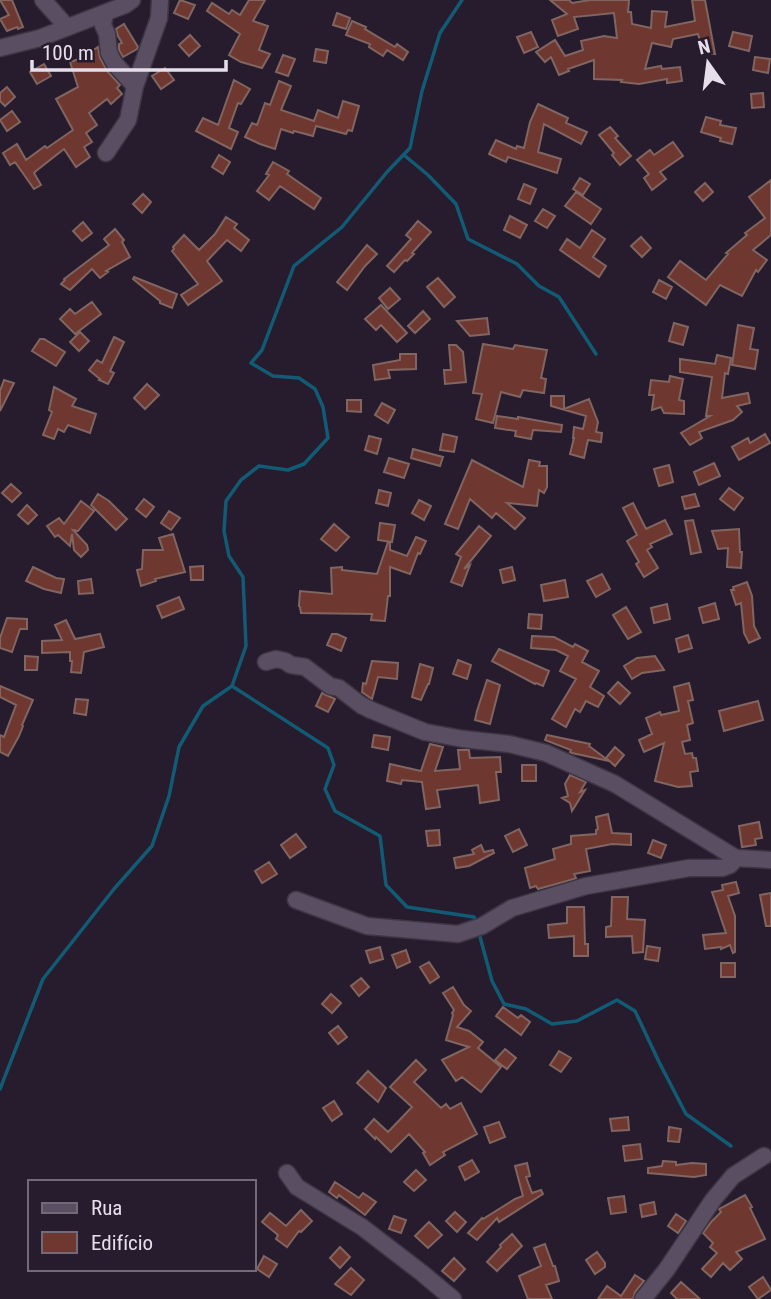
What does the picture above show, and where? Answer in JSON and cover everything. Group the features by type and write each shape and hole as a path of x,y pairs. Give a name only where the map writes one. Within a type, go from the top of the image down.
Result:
{"street":[{"path":"43,0 67,27"},
{"path":"0,48 40,38 132,0"},
{"path":"106,153 128,120 135,86 159,18 160,0"},
{"path":"105,13 103,25 109,53 135,86"},
{"path":"266,662 276,659 305,667 330,687 339,688 360,705 425,732 509,744 546,753 615,784 737,858 771,860"},
{"path":"296,900 367,926 458,934 482,926 512,908 586,886 689,868 722,868 737,858"},
{"path":"643,1299 733,1176 764,1156"},
{"path":"287,1173 298,1187 362,1227 453,1299"}],"building":[{"path":"0,0 12,0 23,27 7,31 0,19 9,15"},
{"path":"180,0 195,5 188,19 174,13"},
{"path":"249,0 265,0 253,21 268,26 259,50 270,54 262,68 241,62 229,55 240,34 207,11 212,3 229,14 232,10 240,15"},
{"path":"550,0 569,0 572,3 629,0 628,12 631,12 632,24 651,28 652,11 667,12 665,27 695,21 692,0 705,0 715,54 703,52 698,34 673,39 671,47 652,43 645,69 680,67 682,81 667,83 667,79 639,84 594,79 594,60 559,75 551,57 545,62 536,52 555,40 565,56 583,50 581,41 604,36 617,38 614,13 574,17 578,29 558,36 552,20 567,14"},
{"path":"337,13 350,18 346,29 333,25"},
{"path":"352,21 408,52 403,60 387,50 383,56 369,47 370,44 346,35"},
{"path":"124,24 138,47 123,57 119,50 119,44 122,43 116,29"},
{"path":"531,32 538,47 524,53 517,37"},
{"path":"733,32 752,36 749,51 729,46"},
{"path":"190,35 200,46 189,56 179,45"},
{"path":"98,47 100,58 107,71 120,85 117,88 122,94 111,104 107,99 89,113 97,125 86,133 92,142 84,147 90,157 76,167 64,149 34,173 41,185 34,189 15,162 10,165 3,153 17,144 26,160 73,130 56,99 78,87 70,62 94,54 92,51"},
{"path":"316,49 328,51 326,63 314,61"},
{"path":"283,55 295,59 288,76 276,72"},
{"path":"755,57 770,59 768,73 753,70"},
{"path":"44,64 51,76 37,84 30,72"},
{"path":"165,68 174,80 161,89 152,76"},
{"path":"234,80 250,89 241,104 238,103 229,128 238,132 231,149 196,131 203,118 218,125"},
{"path":"279,81 291,86 281,110 314,121 318,110 338,118 343,101 359,106 352,131 348,130 346,134 316,126 313,136 281,129 275,149 245,137 252,123 257,125 265,103 270,105"},
{"path":"7,87 15,97 5,106 0,101 0,93"},
{"path":"763,93 764,107 752,108 751,94"},
{"path":"538,104 568,118 566,123 587,132 581,144 544,124 538,152 561,159 557,173 508,157 506,162 489,154 496,140 516,149 517,146 524,148 530,122"},
{"path":"12,111 20,122 7,131 0,120"},
{"path":"706,117 721,121 720,125 736,128 732,144 701,132"},
{"path":"610,127 618,136 615,138 631,156 620,165 599,135"},
{"path":"673,142 683,156 660,172 666,179 652,190 644,178 649,174 637,160 650,150 654,155"},
{"path":"219,155 230,162 223,174 212,167"},
{"path":"273,162 289,171 287,174 321,198 314,209 280,186 269,200 257,191 269,175 266,174"},
{"path":"580,178 590,184 583,195 573,189"},
{"path":"771,180 771,235 753,250 767,260 758,272 756,270 742,296 720,285 706,305 668,277 680,261 706,280 728,254 726,253 747,235 745,233 765,218 749,197"},
{"path":"705,183 713,192 703,201 695,192"},
{"path":"524,184 536,189 530,204 518,199"},
{"path":"576,192 601,209 591,224 565,206"},
{"path":"143,194 151,202 142,213 133,204"},
{"path":"543,209 555,216 547,228 535,221"},
{"path":"510,216 527,225 520,238 504,230"},
{"path":"226,217 237,224 234,228 249,240 241,251 227,240 207,261 222,281 188,305 181,295 198,284 172,251 173,247 184,235 199,250 215,234"},
{"path":"418,221 431,232 412,253 414,254 394,272 387,266 411,239 406,235"},
{"path":"83,222 92,233 82,241 73,231"},
{"path":"115,229 124,240 122,242 130,257 106,271 108,272 100,278 92,269 70,290 61,284 109,245 104,239"},
{"path":"592,230 605,239 593,257 606,266 599,277 560,250 567,239 580,248"},
{"path":"641,237 651,248 642,257 631,246"},
{"path":"367,245 377,254 347,290 337,282"},
{"path":"134,277 177,294 172,308 160,303 133,279"},
{"path":"438,278 455,297 444,307 427,287"},
{"path":"659,280 672,287 666,299 653,292"},
{"path":"390,288 400,299 388,309 379,298"},
{"path":"92,302 101,314 75,334 60,319 70,309 75,314"},
{"path":"381,305 407,333 397,342 381,325 376,330 365,319"},
{"path":"423,311 430,319 415,333 408,326"},
{"path":"487,318 489,334 470,336 457,321"},
{"path":"674,323 688,327 683,345 669,341"},
{"path":"738,325 754,328 750,349 758,350 755,369 732,365"},
{"path":"80,332 89,341 79,351 70,342"},
{"path":"114,337 124,342 110,371 114,373 108,384 99,380 89,370 97,360 102,363"},
{"path":"40,339 65,352 56,366 32,351"},
{"path":"483,344 513,349 515,345 547,350 541,378 546,379 544,393 523,390 520,397 501,392 493,423 476,419 482,394 473,393"},
{"path":"449,345 456,345 463,352 466,382 445,384 444,370 451,370"},
{"path":"400,354 416,354 416,369 388,370 390,378 375,380 373,365 400,360"},
{"path":"717,355 731,358 728,374 725,373 722,398 748,393 750,403 737,406 742,412 733,420 699,432 702,438 690,445 681,433 710,416 706,416 712,377 680,372 680,359 715,364"},
{"path":"670,376 683,379 679,400 684,401 684,414 664,413 661,407 652,410 654,395 649,395 651,380 669,382"},
{"path":"4,380 14,383 0,411 0,391"},
{"path":"147,384 159,395 145,409 134,398"},
{"path":"54,387 76,399 72,406 96,414 90,433 68,425 64,432 58,429 54,439 43,435 52,412 49,410"},
{"path":"551,396 564,396 564,409 589,399 598,422 596,432 602,433 601,442 588,440 584,458 570,454 574,427 583,429 586,416 551,406"},
{"path":"347,400 361,400 361,412 347,411"},
{"path":"382,403 395,410 388,423 375,415"},
{"path":"497,416 562,425 561,432 533,430 531,439 515,436 516,431 495,428"},
{"path":"443,434 457,437 454,452 440,450"},
{"path":"765,434 770,443 739,460 732,447 748,438 750,443"},
{"path":"369,436 381,439 377,454 365,450"},
{"path":"413,449 443,457 440,466 411,458"},
{"path":"389,458 409,464 404,478 384,472"},
{"path":"472,460 523,487 529,460 540,462 539,466 547,466 547,487 544,493 539,490 537,506 507,503 525,518 515,529 496,513 492,518 470,499 458,529 445,524"},
{"path":"714,463 720,476 699,485 694,472"},
{"path":"669,465 673,482 659,486 654,469"},
{"path":"11,484 21,493 12,502 2,493"},
{"path":"729,488 743,498 734,510 720,499"},
{"path":"379,490 391,493 388,506 376,503"},
{"path":"98,494 127,519 116,530 91,505"},
{"path":"695,494 699,506 685,509 682,497"},
{"path":"144,499 154,507 146,517 136,509"},
{"path":"419,500 431,506 424,520 412,513"},
{"path":"81,501 94,511 78,531 73,530 87,545 88,550 81,557 74,550 72,534 70,546 58,535 55,537 47,526 59,518 64,524"},
{"path":"633,503 646,529 665,520 672,534 650,544 652,547 647,550 658,568 644,577 627,541 637,535 623,508"},
{"path":"27,505 37,515 28,524 18,515"},
{"path":"169,511 180,518 171,530 161,523"},
{"path":"693,520 701,552 691,554 685,521"},
{"path":"380,523 395,525 392,542 378,540"},
{"path":"334,524 349,537 336,551 321,539"},
{"path":"479,526 491,536 464,569 470,565 462,586 451,582 461,557 456,554"},
{"path":"739,529 741,568 727,567 728,548 718,549 712,531"},
{"path":"173,534 185,572 155,579 156,581 141,586 137,570 142,569 143,550 163,550 159,538"},
{"path":"416,537 426,541 410,574 390,567 390,596 385,621 371,620 372,614 301,613 300,591 332,594 331,568 342,567 342,570 377,574 388,542 390,550 407,556"},
{"path":"203,566 203,580 191,580 190,567"},
{"path":"33,567 64,579 61,593 26,581"},
{"path":"512,567 515,580 503,583 500,570"},
{"path":"602,574 610,589 596,597 587,581"},
{"path":"91,579 93,593 79,594 78,581"},
{"path":"565,580 568,597 544,601 541,585"},
{"path":"747,582 752,596 754,626 760,638 749,643 744,633 741,603 736,605 731,590"},
{"path":"179,597 184,609 162,618 157,606"},
{"path":"715,603 719,619 703,623 699,608"},
{"path":"667,604 670,619 654,623 651,608"},
{"path":"626,607 641,632 628,639 613,615"},
{"path":"529,614 542,615 541,629 528,628"},
{"path":"7,618 27,619 27,629 20,629 12,652 0,648 0,638"},
{"path":"66,620 75,639 100,634 104,647 84,652 81,673 71,672 70,652 42,653 42,641 62,640 55,625"},
{"path":"332,634 346,638 341,651 327,645"},
{"path":"688,635 692,648 679,652 676,639"},
{"path":"532,636 554,637 573,647 575,644 588,651 582,662 599,671 590,687 604,696 598,707 586,701 580,712 575,709 566,727 552,719 576,679 560,671 568,656 556,650 531,648"},
{"path":"499,649 549,671 543,686 492,661"},
{"path":"25,656 38,657 37,670 25,670"},
{"path":"655,656 664,670 642,673 632,679 624,666 637,658"},
{"path":"458,660 471,665 467,679 453,674"},
{"path":"372,661 398,663 397,679 378,677 372,699 362,692"},
{"path":"420,664 433,668 421,700 412,697"},
{"path":"487,680 500,685 490,724 475,720"},
{"path":"618,682 630,693 620,704 608,693"},
{"path":"689,683 693,700 688,701 693,723 687,725 690,740 682,742 685,754 692,753 693,758 696,758 698,771 690,772 692,786 678,787 655,781 664,743 644,752 639,740 652,734 646,718 660,712 661,715 679,711 674,687"},
{"path":"0,686 33,700 8,756 0,752 0,735 4,737 16,705 0,697"},
{"path":"322,693 335,699 328,712 316,706"},
{"path":"76,699 88,700 86,715 74,713"},
{"path":"758,701 763,720 724,731 719,711"},
{"path":"374,735 390,737 388,750 372,747"},
{"path":"547,735 590,744 589,746 609,761 572,753 571,750 545,740"},
{"path":"430,744 443,747 435,771 460,769 458,750 469,750 470,758 500,757 501,772 496,772 499,800 480,803 478,785 437,790 440,807 426,809 422,782 402,780 401,784 387,781 390,764 421,771"},
{"path":"615,747 624,755 615,766 606,758"},
{"path":"522,765 536,765 536,781 522,781"},
{"path":"570,775 586,782 580,792 585,790 572,811 570,803 562,798 568,796 565,784"},
{"path":"608,814 612,833 631,834 631,845 612,844 586,849 590,871 574,874 574,879 538,889 536,886 530,888 525,868 555,859 553,849 571,844 571,836 596,834 596,817"},
{"path":"759,822 762,838 755,839 756,845 742,847 739,826"},
{"path":"519,829 527,845 513,852 505,836"},
{"path":"439,830 440,845 428,846 426,831"},
{"path":"296,834 306,847 290,858 281,845"},
{"path":"653,840 666,845 661,858 648,853"},
{"path":"481,845 484,852 493,850 494,853 469,866 456,868 454,858 474,854 472,850"},
{"path":"269,862 277,874 262,883 255,871"},
{"path":"736,882 739,893 728,896 735,916 735,952 733,953 730,945 721,949 705,949 703,935 726,933 712,892 723,890 722,885"},
{"path":"771,893 771,926 766,926 760,895"},
{"path":"612,897 628,897 627,919 645,920 643,952 633,953 632,936 606,937 606,927 611,926"},
{"path":"567,907 584,907 588,956 574,956 574,936 549,938 548,925 567,923"},
{"path":"647,946 660,948 658,961 645,959"},
{"path":"380,947 383,959 370,963 366,951"},
{"path":"406,950 410,962 397,968 392,955"},
{"path":"429,962 439,977 430,983 420,967"},
{"path":"721,963 735,963 735,977 721,977"},
{"path":"361,978 369,987 359,996 351,986"},
{"path":"453,987 471,1011 457,1027 469,1031 483,1042 478,1048 501,1067 481,1092 462,1077 456,1081 442,1060 469,1047 446,1040 454,1010 443,993"},
{"path":"331,994 341,1003 332,1013 322,1004"},
{"path":"503,1007 518,1018 521,1015 530,1022 521,1035 496,1016"},
{"path":"338,1026 347,1037 338,1044 329,1033"},
{"path":"505,1049 516,1058 507,1069 495,1060"},
{"path":"559,1051 571,1058 561,1072 550,1065"},
{"path":"416,1060 426,1070 414,1082 441,1108 446,1104 450,1109 461,1103 477,1134 443,1152 445,1155 430,1165 423,1153 425,1152 409,1134 391,1152 365,1129 374,1119 388,1132 412,1107 390,1087"},
{"path":"368,1071 386,1088 378,1102 357,1083"},
{"path":"334,1101 342,1114 332,1121 323,1108"},
{"path":"628,1117 629,1130 612,1131 610,1119"},
{"path":"499,1122 505,1137 490,1143 484,1127"},
{"path":"669,1127 681,1129 679,1142 668,1141"},
{"path":"640,1144 642,1159 625,1161 623,1146"},
{"path":"472,1160 479,1172 465,1180 459,1167"},
{"path":"663,1161 676,1162 676,1165 706,1164 706,1175 694,1177 648,1173 648,1168 662,1166"},
{"path":"527,1163 530,1176 526,1177 532,1193 541,1190 543,1194 499,1222 497,1218 477,1240 468,1233 482,1218 523,1196 515,1166"},
{"path":"416,1170 426,1180 414,1191 404,1182"},
{"path":"335,1182 359,1198 363,1193 376,1202 365,1215 339,1195 337,1198 329,1192"},
{"path":"745,1195 765,1239 736,1252 742,1259 730,1270 723,1263 711,1277 702,1269 717,1253 710,1247 713,1243 703,1233 721,1212 719,1209"},
{"path":"624,1196 626,1212 611,1214 608,1198"},
{"path":"654,1202 656,1214 642,1217 640,1205"},
{"path":"301,1210 312,1221 299,1231 287,1247 276,1239 278,1235 262,1222 270,1213 286,1226"},
{"path":"455,1212 466,1222 457,1232 446,1221"},
{"path":"676,1214 686,1221 678,1233 668,1226"},
{"path":"394,1216 406,1220 401,1233 389,1229"},
{"path":"429,1222 442,1235 428,1248 415,1236"},
{"path":"512,1234 522,1246 497,1271 487,1262"},
{"path":"545,1244 559,1281 546,1285 552,1299 528,1299 519,1276 541,1266 534,1248"},
{"path":"340,1247 350,1257 340,1268 330,1258"},
{"path":"597,1252 605,1267 595,1274 586,1260"},
{"path":"264,1256 277,1264 269,1277 257,1269"},
{"path":"454,1258 465,1269 454,1281 442,1271"},
{"path":"351,1268 364,1280 351,1295 335,1284"},
{"path":"635,1275 644,1281 633,1299 598,1299 607,1286 621,1296"},
{"path":"763,1277 771,1290 758,1299 749,1287"},
{"path":"681,1282 700,1299 677,1299 671,1293"}],"waterway":[{"path":"0,1089 43,979 114,889 152,846 169,796 179,747 203,706 232,686 246,646 243,577 229,556 224,531 226,501 241,480 259,466 288,470 304,464 328,438 323,407 315,389 299,378 273,376 251,363 262,350 294,266 342,227 410,148 422,91 440,33 462,0"},
{"path":"404,155 456,204 468,239 517,264 539,286 559,297 596,354"},
{"path":"232,686 328,748 334,765 325,789 335,811 380,836 386,885 407,907 474,917 476,922"},
{"path":"479,933 492,981 504,1004 526,1009 552,1024 577,1021 617,1000 635,1011 686,1114 731,1146"}]}
